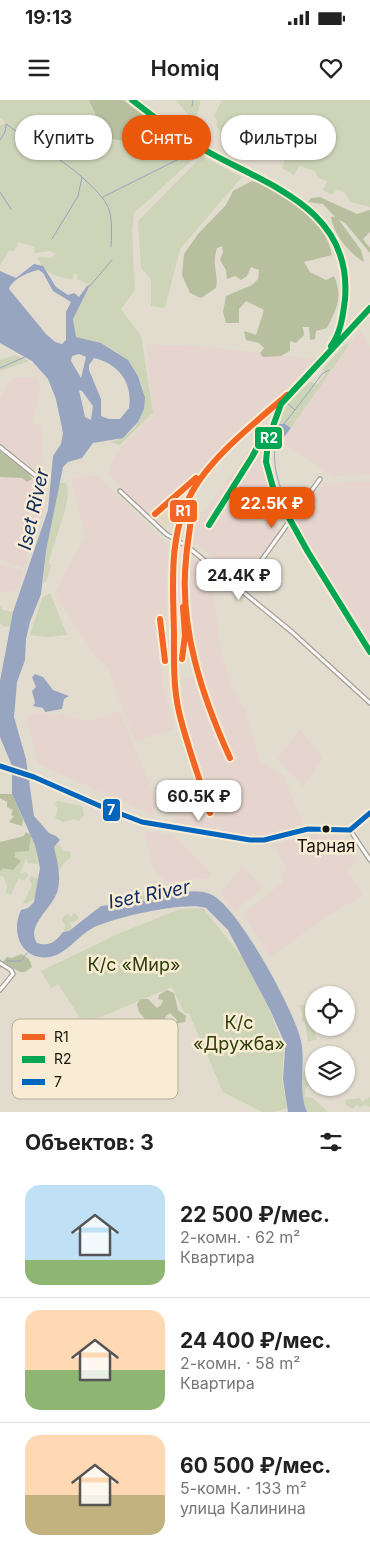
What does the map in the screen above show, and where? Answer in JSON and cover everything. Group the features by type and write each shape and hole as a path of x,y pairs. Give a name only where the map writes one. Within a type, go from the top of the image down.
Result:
{"main road":[{"path":"0,766 34,777 116,813 159,826 250,840 264,840 308,829 350,830 370,813"}],"street":[{"path":"0,447 36,476"},
{"path":"240,590 320,479"},
{"path":"120,491 166,534 188,547 292,632 370,703"},
{"path":"350,830 370,860"},
{"path":"0,963 11,970 13,974 12,978 0,990"}],"shaded area":[{"path":"360,330 370,348 370,475 333,476 282,442"},
{"path":"147,344 208,347 318,359 151,516 123,490 108,472 117,452 153,417"},
{"path":"17,377 38,377 41,390 32,422 34,425 41,423 44,469 30,467 0,443 0,400 8,383"},
{"path":"260,435 266,437 264,465 272,494 281,516 275,519 279,532 246,575 235,576 192,540 193,527"},
{"path":"15,463 34,482 45,483 43,500 46,507 29,549 25,569 0,559 0,479"},
{"path":"97,475 168,545 166,617 171,660 161,661 164,692 175,729 135,742 107,666 96,657 54,593 85,536 71,478"},
{"path":"370,482 370,648 295,525 325,483"},
{"path":"175,499 184,508 165,528 156,520"},
{"path":"186,559 199,559 239,594 213,590 221,652 232,687 245,708 260,761 283,775 303,823 300,825 265,836 245,836 230,835 223,828 216,827 215,831 200,830 175,821 187,792 194,797 201,794 208,813 213,813 182,710 181,685 183,678 193,676 200,699 204,697 188,628"},
{"path":"0,565 23,571 20,589 0,592"},
{"path":"120,711 157,802 153,815 38,764 26,717 41,712 57,716 62,713 88,721"},
{"path":"300,729 323,758 303,787 277,759"},
{"path":"144,831 174,835 212,874 208,878 167,882 153,869"},
{"path":"314,834 339,837 358,862 346,869 363,895 326,917 270,958 243,914 283,882 280,874 287,870 274,845"},
{"path":"242,866 263,887 236,911 220,893"}],"green space":[{"path":"0,100 89,100 96,115 15,115 15,160 112,160 112,127 122,134 122,160 192,160 134,213 132,231 135,290 121,309 141,336 153,413 120,445 110,442 123,437 133,429 140,419 144,395 135,371 124,357 103,344 76,337 73,319 90,285 77,279 78,275 74,273 72,279 61,277 46,270 38,257 51,258 55,254 50,251 35,253 34,247 19,242 14,251 9,250 0,266 0,125 6,123 0,118"},
{"path":"89,100 123,100 144,115 122,115 122,140 112,139 112,115 96,115"},
{"path":"176,100 201,100 197,115 188,115"},
{"path":"222,100 370,100 370,207 350,202 345,193 337,189 332,195 323,190 327,181 318,178 315,171 299,166 294,175 282,168 285,160 336,160 336,115 221,115 221,130 216,125 218,121 214,116"},
{"path":"198,160 210,160 242,177 180,249 165,308 151,306 151,279 141,268 138,221"},
{"path":"252,181 279,190 303,207 313,217 328,241 332,255 304,262 310,272 326,280 334,276 337,283 338,302 327,328 316,331 315,339 310,340 309,327 303,327 304,335 296,343 290,341 290,351 281,356 263,357 260,353 264,348 259,343 246,340 244,331 256,335 264,310 246,301 239,309 239,323 226,323 223,312 226,296 252,285 258,279 259,270 251,267 247,276 241,280 235,276 227,279 226,270 220,260 223,252 222,246 217,248 215,255 216,288 201,298 190,293 182,275 184,254 198,234 226,205 233,191"},
{"path":"320,197 357,214 370,210 370,232 363,239 370,248 370,253 345,223 339,220 361,250 364,262 343,243 335,230 331,217 335,217 323,204 308,202 311,198"},
{"path":"346,343 349,345 291,428 285,424 279,424 280,417 290,400 310,382 318,384 325,375 323,369"},
{"path":"15,355 29,361 0,371 0,360"},
{"path":"0,451 27,470 32,479 27,482 22,478 0,477"},
{"path":"59,483 66,483 68,490 67,500 51,554 49,563 51,566 47,580 43,584 46,551"},
{"path":"50,593 67,635 46,637 30,635 42,598"},
{"path":"0,606 3,610 13,612 11,626 4,627 0,623"},
{"path":"0,794 12,794 23,820 22,826 9,822 14,816 11,815 13,810 7,807 7,802 0,798"},
{"path":"57,801 82,806 84,815 79,821 74,819 63,822 55,818 58,809 55,804"},
{"path":"26,832 31,835 29,851 15,852 15,857 21,861 13,870 3,868 0,871 0,842 24,836"},
{"path":"31,835 35,845 38,864 28,863 26,859 20,873 26,872 29,875 24,880 18,879 11,895 6,892 7,887 4,877 0,876 0,871 15,857 15,852 29,851"},
{"path":"59,844 63,851 69,851 71,857 58,872 54,847"},
{"path":"31,876 39,879 35,898 26,904 23,903 32,885 29,879"},
{"path":"150,888 154,894 152,900 106,906 111,901 148,894"},
{"path":"203,908 242,957 270,1012 284,1047 282,1079 287,1108 274,1112 262,1112 223,1092 189,1013 185,1014 172,987 96,1019 81,1019 58,984 51,988 41,971 118,934 180,909"},
{"path":"74,913 78,916 78,920 70,923 72,927 69,931 64,931 65,925 62,921 64,916 68,914 71,917"},
{"path":"21,954 29,959 32,967 25,972 20,972 3,962 7,957 12,958"},
{"path":"167,990 174,993 178,1010 186,1016 185,1022 178,1023 178,1019 170,1013 165,1019 145,1019 139,1012 137,1004 141,999 148,999 157,1008 163,1000 158,999 159,995"},
{"path":"301,1004 305,1006 305,1023 302,1021 302,1011 299,1006"},
{"path":"307,1036 316,1036 317,1039 308,1042"},
{"path":"305,1071 304,1097 313,1098 328,1112 307,1112 301,1092 302,1076"},
{"path":"370,1097 370,1107 365,1105 359,1107 357,1104 353,1109 346,1105 345,1100 360,1098 362,1102"}],"water":[{"path":"34,264 43,266 56,287 68,295 74,293 79,297 87,286 90,285 73,319 76,337 101,343 128,360 138,376 145,398 144,409 138,422 123,438 93,443 82,458 68,462 63,467 46,551 41,594 30,622 26,639 25,660 17,682 14,717 26,759 34,816 49,833 60,840 54,847 59,873 58,889 37,923 34,936 37,943 49,944 101,906 152,900 154,897 150,888 151,885 161,895 192,891 210,894 221,902 235,917 249,937 277,984 288,1007 301,1041 303,1059 302,1085 307,1112 288,1112 283,1079 285,1050 283,1039 228,930 206,908 196,906 166,909 114,920 91,929 66,949 50,957 32,955 21,944 18,936 18,919 21,910 28,908 34,902 40,868 35,845 12,794 12,766 0,737 0,681 13,612 48,510 53,456 61,444 63,433 56,399 48,379 32,361 0,343 0,271 16,278","holes":["39,270 43,273 53,291 71,302 66,312 66,340 62,344 55,342 46,334 9,289 17,279","79,354 86,357 81,378 71,361 72,356","94,358 111,365 122,376 129,390 130,399 129,408 120,419 109,419 101,416 101,399 89,370 89,365","79,390 82,391 93,406 91,420 85,417"]},
{"path":"279,424 285,424 291,428 280,442 274,440 275,428"},
{"path":"35,674 43,677 53,690 69,696 64,699 62,709 45,712 43,708 33,706 35,703 32,691 36,687 32,677"}],"waterway":[{"path":"192,106 193,100"},
{"path":"6,124 82,177 78,196 52,239"},
{"path":"0,140 5,132 6,125"},
{"path":"103,197 177,160"},
{"path":"82,177 99,194 108,208 111,223 111,247"},
{"path":"0,192 11,209"},
{"path":"90,286 112,260"},
{"path":"0,368 27,356"},
{"path":"288,404 295,410 322,374 329,370"},
{"path":"283,425 295,410"},
{"path":"276,440 275,467 282,493 290,510"},
{"path":"7,961 21,961 27,953"}],"transit line":[{"name":"R2","path":"132,100 184,137 217,157 270,184 295,200 317,218 333,239 343,266 345,299 339,329 331,346"},
{"name":"R2","path":"370,308 281,404 268,440 266,462 274,491 308,552 370,652"},
{"name":"R1","path":"210,813 182,725 176,692 173,579 175,543 184,508 192,492 211,465 235,440 287,395"},
{"name":"R2","path":"209,525 265,433"},
{"name":"R1","path":"155,514 196,478"},
{"name":"R1","path":"191,517 186,554 185,585 189,636 210,710 230,758"},
{"name":"R1","path":"182,659 185,635 183,607"},
{"name":"R1","path":"160,619 165,661"},
{"name":"7","path":"0,766 34,777 142,822 250,840 264,840 308,829 350,830 370,813"}],"place":[{"name":"Тарная","path":"326,829"}],"water label":[{"name":"Iset River","path":"33,509"},
{"name":"Iset River","path":"149,894"}],"park label":[{"name":"К/с «Мир»","path":"134,965"},
{"name":"К/с «Дружба»","path":"239,1033"}]}
